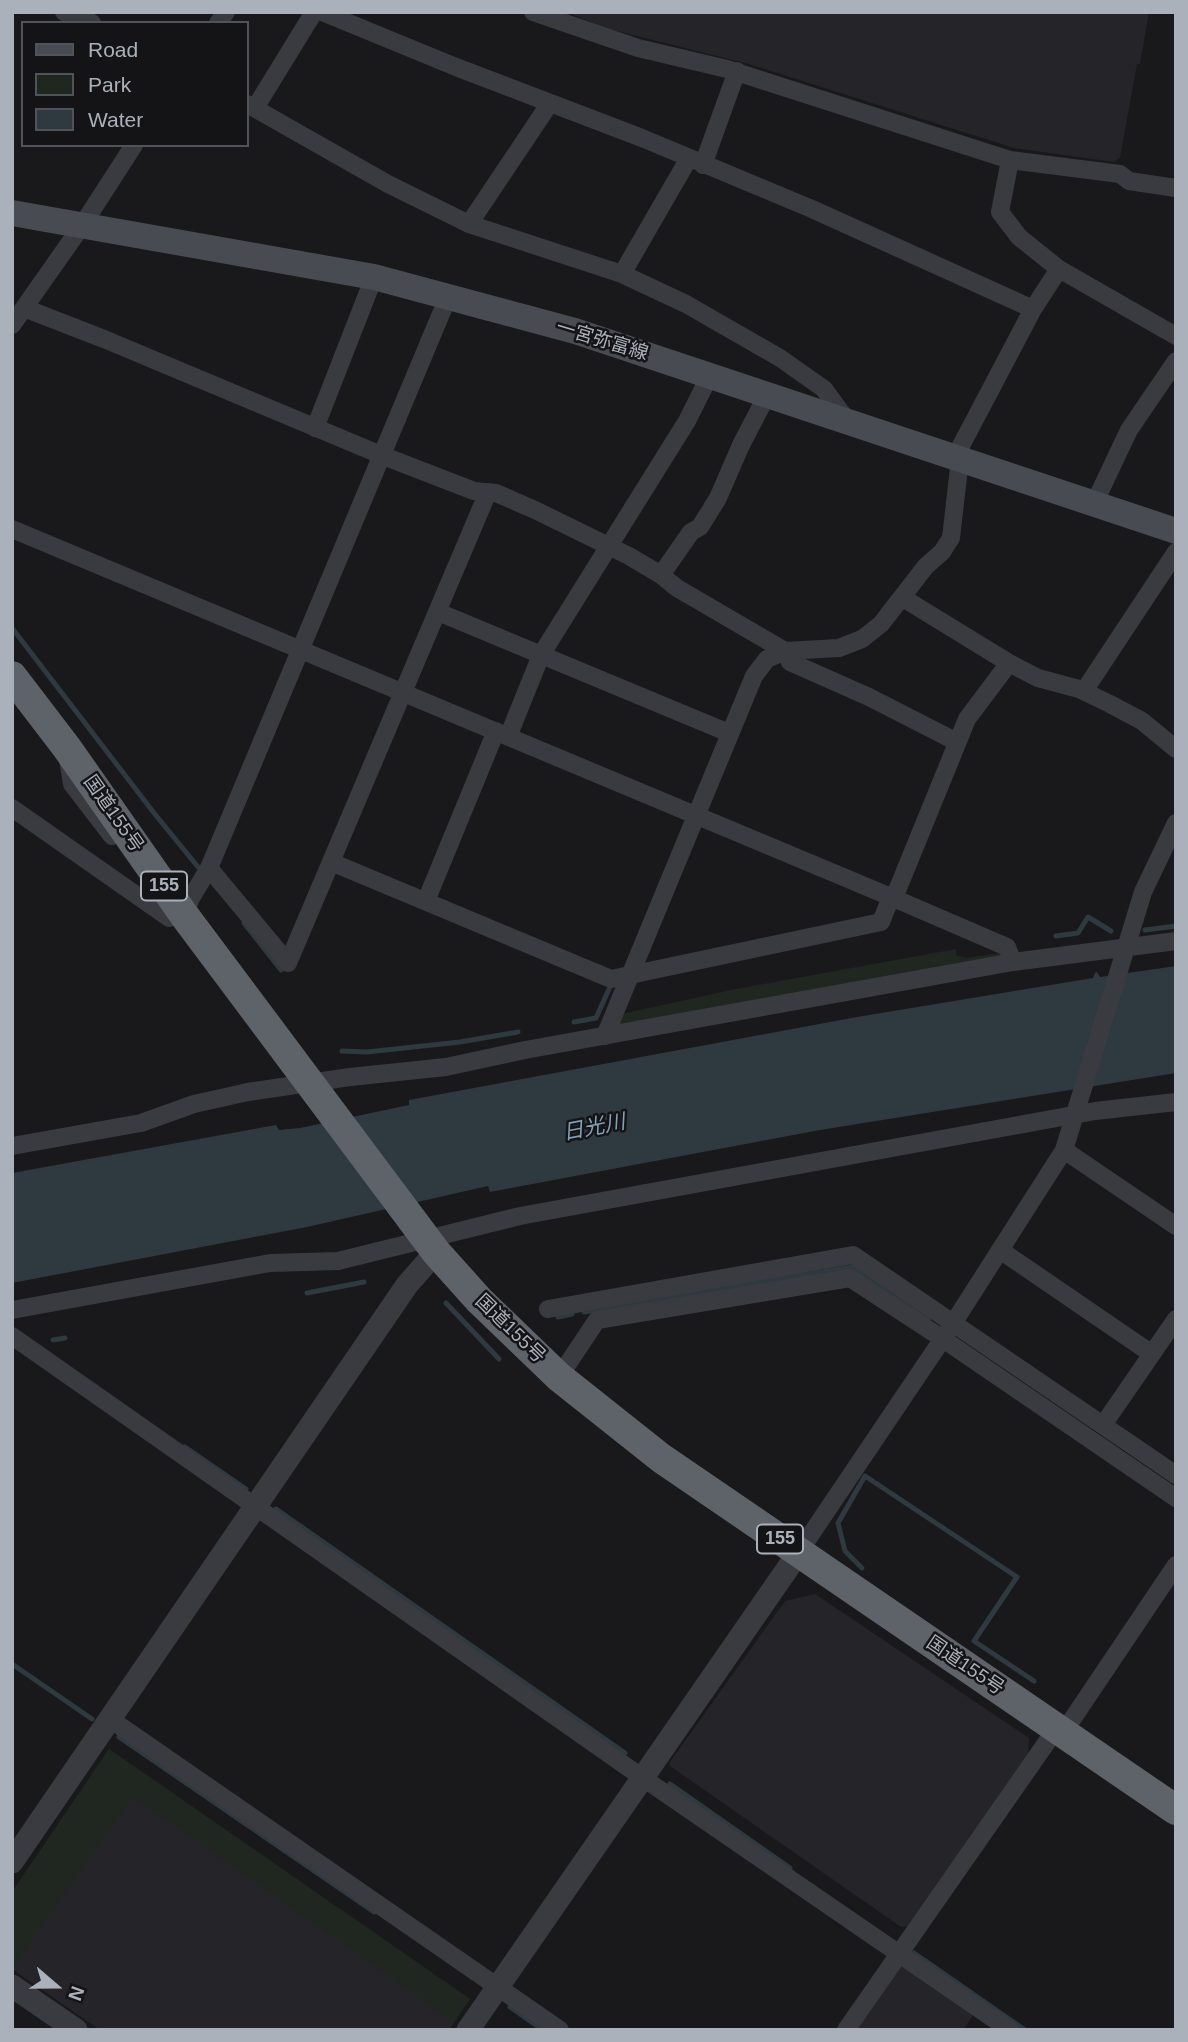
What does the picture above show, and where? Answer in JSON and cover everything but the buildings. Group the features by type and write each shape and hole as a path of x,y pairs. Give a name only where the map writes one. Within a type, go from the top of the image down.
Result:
{"highway":[{"name":"国道155号","path":"12,676 67,748 179,916 315,1088 427,1239 479,1300 559,1377 661,1458 1176,1810"}],"main road":[{"name":"一宮弥富線","path":"12,213 374,277 575,331 1176,531"}],"street":[{"path":"64,12 87,21"},
{"path":"314,12 251,106 388,184 470,224 622,274 733,329 824,389 849,423"},
{"path":"322,12 812,209 1033,309"},
{"path":"533,12 638,48 737,71 1010,160 1120,174 1129,181 1175,185"},
{"path":"622,274 696,161 737,71"},
{"path":"470,224 550,103"},
{"path":"12,325 83,225 133,147"},
{"path":"1010,160 1000,212 1018,237 1059,269 1176,336"},
{"path":"605,1036 754,676 767,659 785,652 839,648 862,639 881,624 926,566 942,552 951,538 958,458 1033,309 1059,269"},
{"path":"315,428 374,277"},
{"path":"12,808 169,918 179,916 209,868 448,297"},
{"path":"24,309 104,339 381,455 474,491 496,493 535,510 662,575 677,588 785,652 790,662 869,697 957,742"},
{"path":"1094,504 1129,430 1176,361"},
{"path":"426,901 541,655 688,421 710,375"},
{"path":"662,575 691,532 700,527 718,498 741,445 767,396"},
{"path":"209,868 288,963 488,492"},
{"path":"12,529 892,897 1007,947 1013,962"},
{"path":"1084,691 1176,552"},
{"path":"903,598 1038,678 1084,691 1142,721 1176,748"},
{"path":"438,612 729,733"},
{"path":"331,862 611,979 881,922 967,719 1009,663"},
{"path":"468,2030 799,1552 943,1339 1064,1150 1143,892 1176,823"},
{"path":"12,1146 141,1123 194,1104 248,1092 315,1088 446,1067 1013,962 1124,951 1176,941"},
{"path":"12,1310 270,1263 338,1261 520,1216 1074,1113 1176,1102"},
{"path":"1064,1150 1176,1226"},
{"path":"12,1862 407,1285 427,1239"},
{"path":"1000,1250 1152,1354"},
{"path":"548,1309 853,1255 1176,1475"},
{"path":"559,1377 597,1320 850,1278 1176,1498"},
{"path":"576,1304 582,1343"},
{"path":"1103,1425 1176,1319"},
{"path":"12,1336 643,1778 1010,2030"},
{"path":"846,2030 1176,1565"},
{"path":"110,1719 560,2030"},
{"path":"12,1986 76,2030"}],"shaded area":[{"path":"567,12 1149,12 1120,158 1114,162 1014,148 749,64 605,28"},
{"path":"815,1594 1029,1738 1028,1754 908,1926 901,1927 670,1766 670,1762 785,1601"},
{"path":"109,1749 470,1999 449,2030 100,2030 12,1969 12,1892"},
{"path":"905,1964 975,2012 963,2030 854,2030 898,1966"}],"green space":[{"path":"956,949 956,955 966,958 1000,953 1001,956 618,1025 621,1014 736,989"},
{"path":"109,1749 470,1999 454,2022 133,1796 12,1969 12,1892"}],"water":[{"name":"日光川","path":"1176,966 1176,1073 820,1130 490,1192 488,1186 307,1227 12,1283 12,1173 276,1125 279,1130 300,1128 409,1105 409,1100 857,1017 1093,978 1097,972 1100,977"}],"waterway":[{"path":"12,628 198,867"},
{"path":"1056,936 1078,933 1088,917 1111,931"},
{"path":"244,923 281,970"},
{"path":"1145,930 1176,926"},
{"path":"574,1022 596,1018 609,989"},
{"path":"342,1051 367,1052 460,1042 518,1032"},
{"path":"584,1312 852,1267 929,1318"},
{"path":"307,1293 364,1282"},
{"path":"446,1303 499,1359"},
{"path":"558,1317 572,1314"},
{"path":"53,1340 65,1338"},
{"path":"185,1447 246,1489"},
{"path":"862,1568 845,1551 838,1523 865,1476 1017,1577 974,1641 1034,1681"},
{"path":"276,1509 625,1753"},
{"path":"12,1664 92,1719"},
{"path":"119,1737 374,1912"},
{"path":"670,1784 790,1868"},
{"path":"914,1953 1025,2030"},
{"path":"510,2007 543,2030"}]}
